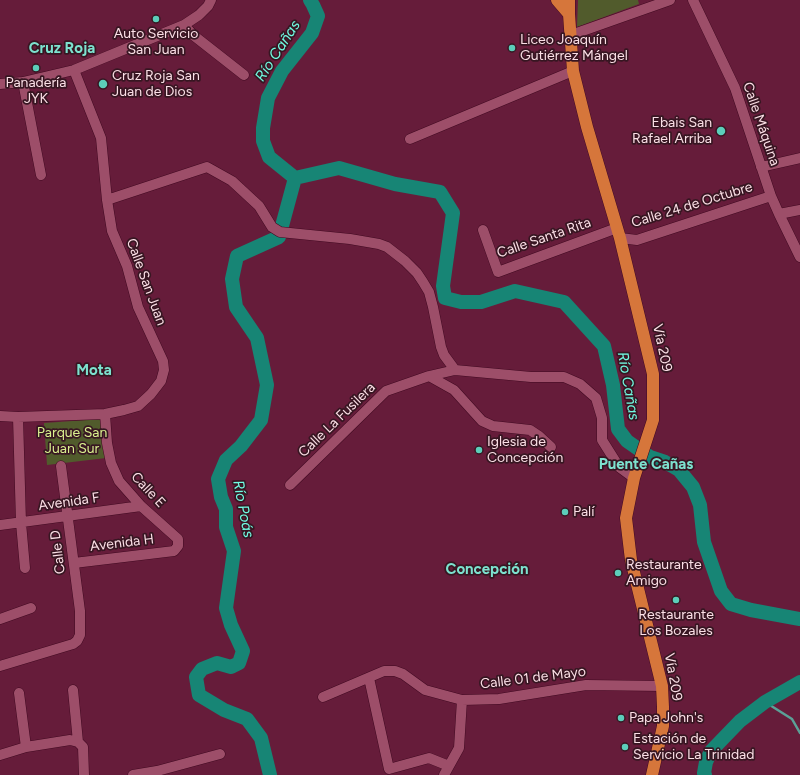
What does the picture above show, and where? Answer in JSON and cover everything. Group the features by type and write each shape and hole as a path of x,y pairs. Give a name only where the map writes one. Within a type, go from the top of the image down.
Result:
{"main road":[{"path":"557,0 569,14"},
{"name":"Vía 209","path":"569,0 573,71 587,127 619,233 653,374 653,420 634,478 626,518 631,560 662,686 663,726 652,775"}],"street":[{"path":"1,81 23,82 74,70 184,25 199,15 208,6 211,0"},
{"path":"571,34 670,0"},
{"name":"Calle Máquina","path":"694,0 735,88 771,196 800,257"},
{"path":"184,25 193,35 244,75"},
{"name":"Calle San Juan","path":"0,416 18,417 105,414 138,406 151,394 161,380 164,370 164,361 138,307 127,266 112,231 107,200 101,138 74,70"},
{"path":"410,139 573,71"},
{"path":"23,82 41,175"},
{"path":"761,167 800,158"},
{"path":"107,200 207,167 232,181 259,206 272,227 280,232 350,239 379,244 387,247 397,253 417,273 429,292 441,347 444,355 454,370"},
{"name":"Calle 24 de Octubre","path":"619,233 637,240 771,196"},
{"path":"779,214 800,210"},
{"name":"Calle Santa Rita","path":"483,230 498,272 619,233"},
{"name":"Calle La Fusilera","path":"290,485 386,391 429,376 454,370 531,377 564,377 580,384 596,398 602,418 602,440 619,467 634,478"},
{"path":"429,376 454,390 482,421 493,426 530,430 551,447"},
{"name":"Calle E","path":"105,414 107,443 111,463 119,480 141,506 178,539 178,546 174,551"},
{"path":"18,417 21,523 25,568"},
{"name":"Calle D","path":"0,666 73,644 77,641 80,635 80,611 61,466"},
{"name":"Avenida F","path":"0,525 141,506"},
{"name":"Avenida H","path":"74,563 174,551"},
{"path":"0,619 31,608"},
{"name":"Calle 01 de Mayo","path":"323,697 384,671 395,671 403,674 425,690 462,700 499,699 586,685 662,686"},
{"path":"369,678 389,769 429,758 449,766"},
{"path":"73,690 78,742"},
{"path":"19,693 26,747"},
{"path":"444,775 459,748 462,700"},
{"path":"0,755 26,747 70,740 78,742 83,747 84,775"},
{"path":"133,775 161,773 220,754"}],"green space":[{"path":"578,0 638,0 639,4 577,27"},
{"name":"Parque San Juan Sur","path":"101,419 106,458 47,465 44,423"}],"waterway":[{"name":"Río Cañas","path":"295,178 269,157 263,141 263,128 268,98 282,71 312,33 318,16 310,0"},
{"name":"Río Cañas","path":"295,178 339,168 395,184 440,192 453,213 443,286 445,298 461,302 481,302 515,291 564,302 604,346 613,385 618,429 627,441 650,457 665,462 679,470 693,487 700,505 704,542 721,591 731,604 751,610 800,619"},
{"name":"Río Poás","path":"270,775 261,738 247,719 224,710 199,695 196,677 202,669 217,663 231,667 239,663 243,651 231,625 226,608 234,551 226,527 226,509 221,497 218,479 226,460 241,446 261,420 267,385 257,338 236,307 232,279 237,256 279,237 295,178"},
{"name":"Río Cañas","path":"705,775 706,762 711,751 740,721 765,702 800,682"},
{"path":"765,702 792,719 800,733"}],"place":[{"name":"Auto Servicio San Juan","path":"156,19"},
{"name":"Liceo Joaquín Gutiérrez Mángel","path":"512,48"},
{"name":"Panadería JYK","path":"36,68"},
{"name":"Cruz Roja San Juan de Dios","path":"103,84"},
{"name":"Ebais San Rafael Arriba","path":"721,131"},
{"name":"Iglesia de Concepción","path":"479,450"},
{"name":"Palí","path":"565,512"},
{"name":"Restaurante Amigo","path":"618,573"},
{"name":"Restaurante Los Bozales","path":"676,600"},
{"name":"Papa John's","path":"621,718"},
{"name":"Estación de Servicio La Trinidad","path":"625,747"}],"district":[{"name":"Cruz Roja","path":"62,49"},
{"name":"Mota","path":"94,371"},
{"name":"Puente Cañas","path":"646,465"},
{"name":"Concepción","path":"487,570"}]}
